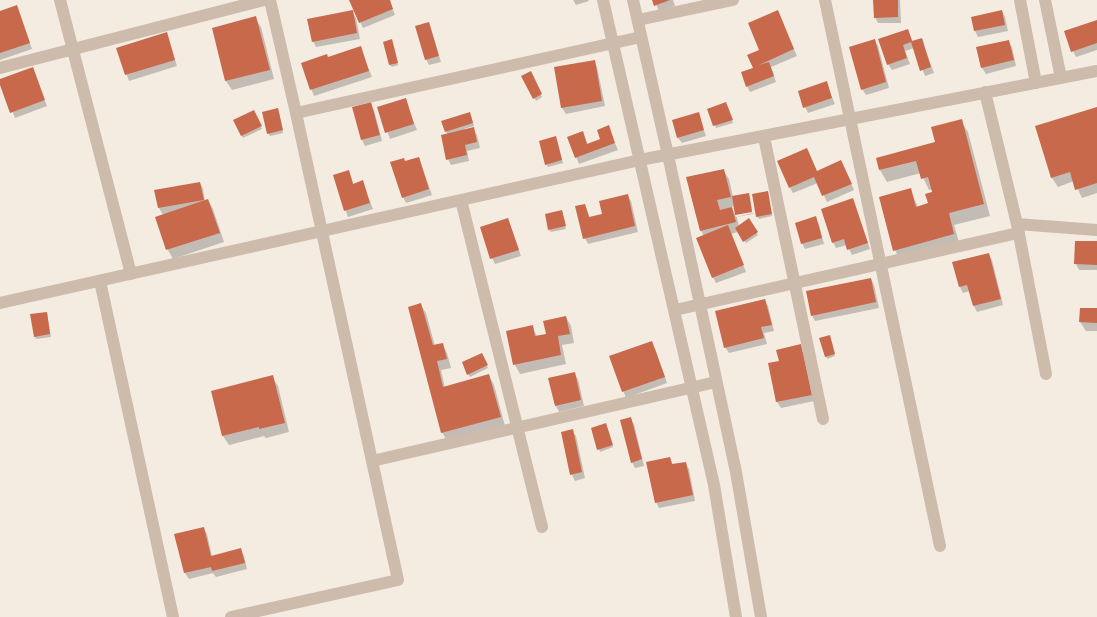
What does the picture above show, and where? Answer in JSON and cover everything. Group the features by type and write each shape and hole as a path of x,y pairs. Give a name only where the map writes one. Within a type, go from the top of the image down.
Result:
{"street":[{"path":"60,0 131,274"},
{"path":"0,68 264,0"},
{"path":"231,617 398,580 270,0"},
{"path":"604,0 714,485 736,617"},
{"path":"633,0 736,472 762,617"},
{"path":"638,20 733,0"},
{"path":"825,0 940,546"},
{"path":"1020,0 1036,83"},
{"path":"1045,0 1061,78"},
{"path":"296,113 641,36"},
{"path":"0,303 640,160 1097,71"},
{"path":"985,92 1018,228 1046,374"},
{"path":"764,137 823,419"},
{"path":"461,200 542,527"},
{"path":"675,310 881,265 1018,228 1097,230"},
{"path":"100,281 174,617"},
{"path":"372,461 716,382"}],"building":[{"path":"349,0 390,0 393,9 359,23"},
{"path":"652,0 670,0 654,6"},
{"path":"873,0 898,0 898,17 874,18"},
{"path":"17,5 30,43 0,53 0,11"},
{"path":"353,10 357,33 312,42 307,19"},
{"path":"778,10 794,49 759,65 769,62 774,76 746,87 741,72 753,68 747,55 759,50 748,23"},
{"path":"1002,10 1005,25 974,31 971,17"},
{"path":"256,16 270,70 225,81 212,28"},
{"path":"1097,20 1097,43 1071,52 1064,31"},
{"path":"429,22 439,56 425,60 415,26"},
{"path":"908,29 912,41 922,38 931,67 920,71 911,42 903,45 907,58 887,65 878,39"},
{"path":"167,32 175,60 125,75 116,48"},
{"path":"392,39 398,63 389,65 383,42"},
{"path":"875,39 886,82 861,90 849,47"},
{"path":"1009,40 1014,60 981,68 976,47"},
{"path":"361,46 369,71 310,90 301,63 327,54 328,57"},
{"path":"595,60 602,101 561,108 554,67"},
{"path":"33,67 45,100 10,113 0,85 0,79"},
{"path":"531,71 542,94 533,99 521,76"},
{"path":"827,81 832,98 803,108 798,91"},
{"path":"406,98 414,124 385,133 377,107"},
{"path":"371,102 380,135 361,140 352,107"},
{"path":"726,102 733,120 713,126 707,109"},
{"path":"1097,107 1097,183 1075,190 1070,172 1051,178 1035,126"},
{"path":"278,108 283,130 267,134 262,112"},
{"path":"254,110 262,126 241,136 233,120"},
{"path":"470,112 473,123 445,132 441,121"},
{"path":"699,112 704,130 677,138 672,120"},
{"path":"962,119 984,204 949,213 954,234 893,251 879,197 911,188 916,207 928,203 925,194 932,192 928,177 921,179 916,161 879,170 876,158 935,142 931,127"},
{"path":"609,125 615,143 575,158 567,137 583,131 587,144 600,139 597,130"},
{"path":"474,127 477,142 465,145 467,155 446,160 441,135"},
{"path":"556,136 562,160 545,165 539,141"},
{"path":"807,148 817,171 841,160 852,184 822,196 814,177 789,188 777,161"},
{"path":"419,157 429,189 402,198 390,162 404,158 405,161"},
{"path":"724,169 731,197 717,200 720,210 732,207 736,222 700,231 686,177"},
{"path":"349,170 353,184 363,180 370,203 344,211 333,175"},
{"path":"200,182 204,200 158,208 154,190"},
{"path":"768,191 772,214 756,217 752,194"},
{"path":"749,193 752,212 735,215 732,196"},
{"path":"628,194 635,226 583,239 575,206 585,204 589,217 602,214 599,201"},
{"path":"853,198 868,243 847,250 844,239 832,243 821,209"},
{"path":"208,199 220,233 166,250 155,217"},
{"path":"562,210 566,226 548,230 545,214"},
{"path":"816,216 822,238 801,244 795,223"},
{"path":"508,218 519,250 490,259 480,227"},
{"path":"749,218 758,232 743,242 735,228"},
{"path":"728,225 744,265 712,278 696,238"},
{"path":"1075,241 1097,241 1097,265 1074,264"},
{"path":"989,253 1001,299 973,306 967,285 959,287 952,262"},
{"path":"871,278 876,302 811,316 806,291"},
{"path":"765,299 772,325 761,327 764,338 724,348 715,311"},
{"path":"421,303 433,345 443,343 447,359 437,361 443,387 489,374 501,417 441,433 408,307"},
{"path":"1080,308 1097,308 1097,323 1079,322"},
{"path":"47,312 50,334 34,337 30,314"},
{"path":"566,316 570,334 558,336 561,355 513,365 506,331 533,325 535,336 546,334 543,321"},
{"path":"830,335 835,354 825,357 819,338"},
{"path":"652,341 665,377 622,392 609,356"},
{"path":"801,344 812,395 776,402 768,363 779,361 776,350"},
{"path":"482,353 488,365 467,375 462,362"},
{"path":"575,372 581,400 555,406 548,378"},
{"path":"273,375 285,423 222,436 211,391"},
{"path":"631,417 642,459 631,463 620,420"},
{"path":"606,423 613,445 597,450 591,428"},
{"path":"573,429 582,472 570,475 561,432"},
{"path":"670,457 672,464 686,462 693,495 655,503 646,462"},
{"path":"204,527 211,556 241,548 245,563 212,571 211,567 184,573 174,534"}]}
